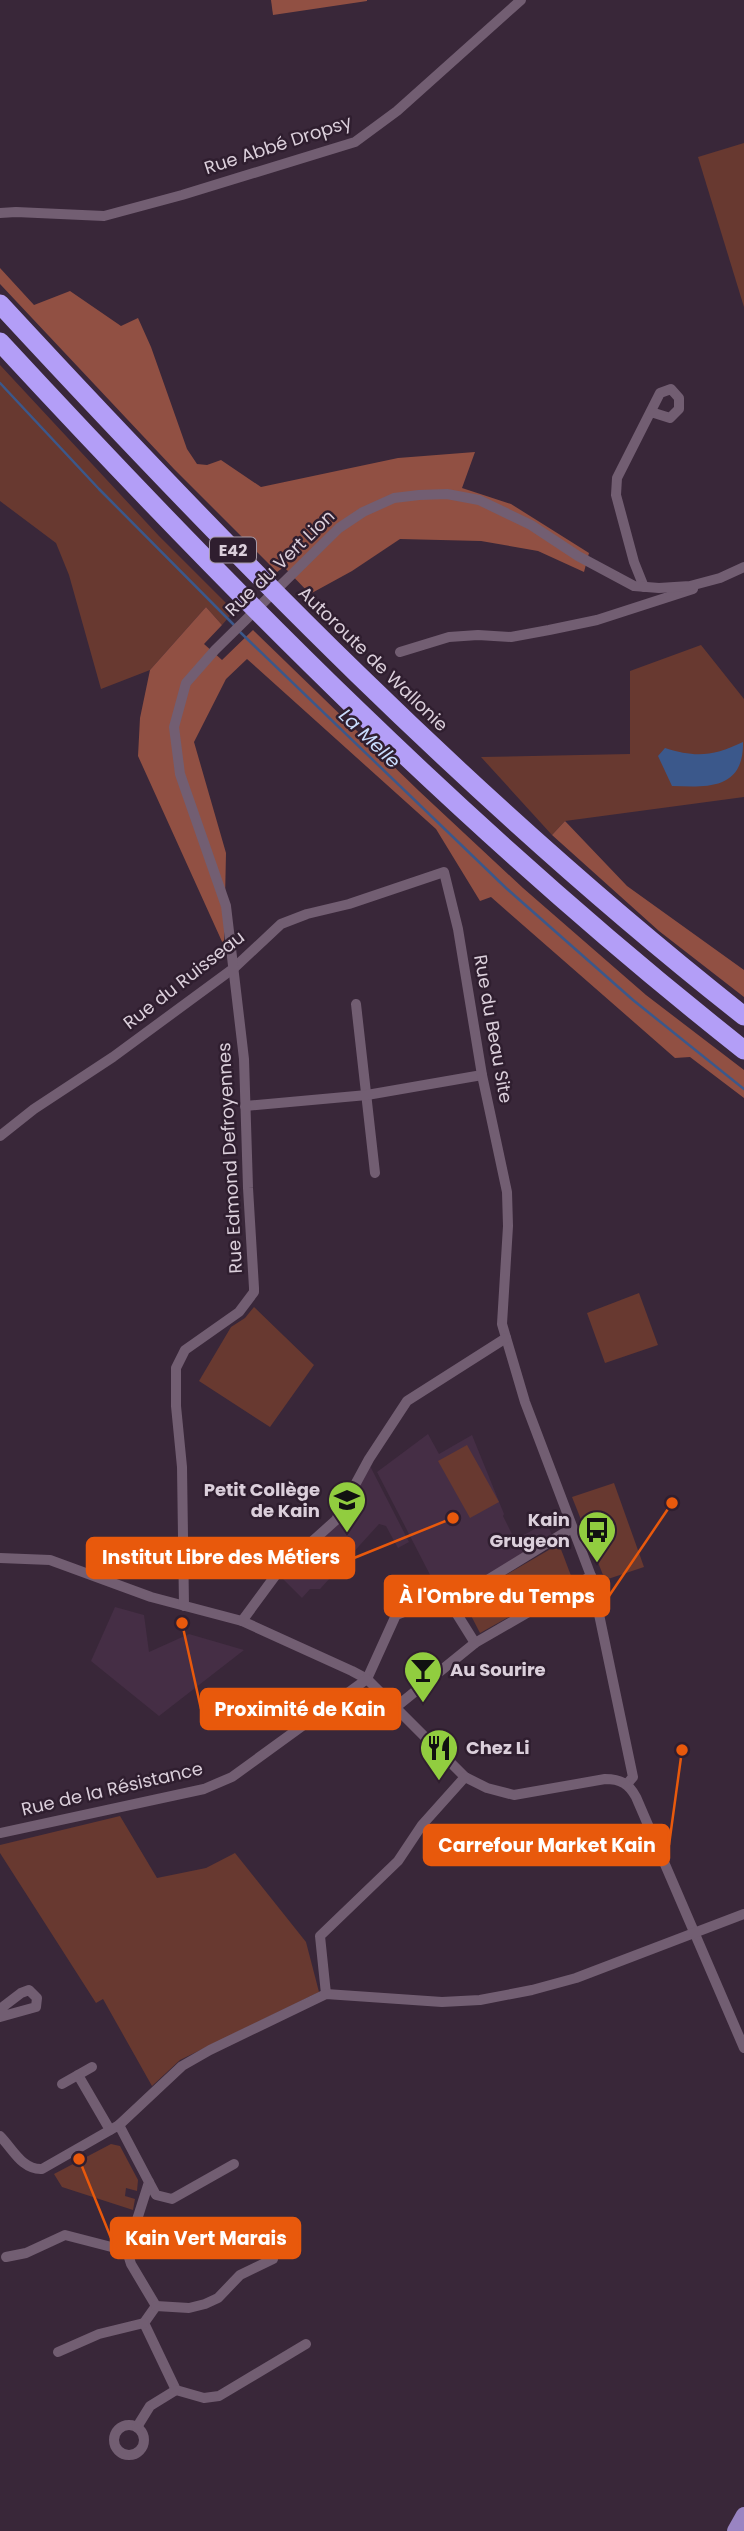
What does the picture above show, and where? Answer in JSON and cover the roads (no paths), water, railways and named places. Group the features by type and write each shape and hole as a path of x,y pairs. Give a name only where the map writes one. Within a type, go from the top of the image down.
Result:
{"highway":[{"name":"Autoroute de Wallonie","path":"0,304 104,416 356,673 475,787 687,971 744,1016"},
{"name":"E42","path":"0,342 216,571 349,703 537,879 670,991 744,1049"}],"main road":[{"path":"735,2531 744,2515"}],"street":[{"name":"Rue Abbé Dropsy","path":"0,214 16,212 104,216 355,142 397,111 521,0"},
{"path":"634,608 639,587 616,495 617,478 652,412"},
{"name":"Rue du Vert Lion","path":"186,683 215,650 339,528 363,512 394,498 447,494 479,500 509,513 578,556 639,587"},
{"path":"639,587 700,583 720,578 744,566"},
{"path":"400,652 449,637 511,637 549,631 692,590 700,583"},
{"name":"Rue Edmond Defroyennes","path":"184,1605 182,1466 176,1406 176,1368 185,1350 239,1312 254,1292 244,1059 226,906 180,774 174,727 186,683"},
{"name":"Rue du Ruisseau","path":"0,1136 34,1109 113,1057 234,968 281,924 444,872"},
{"name":"Rue du Beau Site","path":"444,872 458,929 482,1075 507,1192 508,1226 501,1303 502,1324 526,1402 591,1576 633,1777 627,1784"},
{"path":"356,1004 375,1172"},
{"path":"245,1106 367,1094 482,1075"},
{"path":"242,1621 278,1572 336,1520 369,1459 407,1401 506,1338"},
{"path":"367,1679 396,1615 414,1608 447,1603 572,1528"},
{"path":"0,1558 50,1560 124,1588 242,1621 367,1679 465,1777 487,1788 514,1795 606,1779 627,1784 636,1797 744,2048"},
{"path":"396,1707 475,1643 591,1576"},
{"path":"447,1603 475,1643"},
{"name":"Rue de la Résistance","path":"0,1833 204,1789 232,1777 367,1679"},
{"path":"326,1994 320,1936 398,1861 422,1825 465,1777"},
{"path":"0,2136 24,2165 32,2170 42,2169 115,2127 183,2066 210,2050 326,1994 442,2002 480,2000 576,1978 744,1914"},
{"path":"0,2008 29,1990 37,1998 36,2007 0,2017"},
{"path":"62,2084 92,2067"},
{"path":"78,2075 115,2127 156,2195 172,2199 234,2164"},
{"path":"149,2182 127,2252 131,2264 156,2306"},
{"path":"6,2257 26,2253 65,2235 127,2252"},
{"path":"156,2306 189,2308 205,2304 219,2298 240,2275 273,2259"},
{"path":"58,2352 99,2334 144,2323 156,2306"},
{"path":"144,2323 176,2390"},
{"path":"137,2427 150,2406 176,2390 204,2398 219,2396 306,2344"}],"water":[{"path":"743,742 742,758 737,770 730,778 709,785 672,786 658,756 665,748 705,754"}],"waterway":[{"name":"La Melle","path":"0,383 99,489 236,627"},
{"name":"La Melle","path":"240,632 506,888 633,1000 744,1089"}],"place":[{"name":"À l'Ombre du Temps","path":"672,1503"},
{"name":"Institut Libre des Métiers","path":"453,1518"},
{"name":"Petit Collège de Kain","path":"347,1534"},
{"name":"Kain Grugeon","path":"597,1564"},
{"name":"Proximité de Kain","path":"182,1623"},
{"name":"Au Sourire","path":"423,1704"},
{"name":"Carrefour Market Kain","path":"682,1750"},
{"name":"Chez Li","path":"439,1782"},
{"name":"Kain Vert Marais","path":"79,2159"}]}
